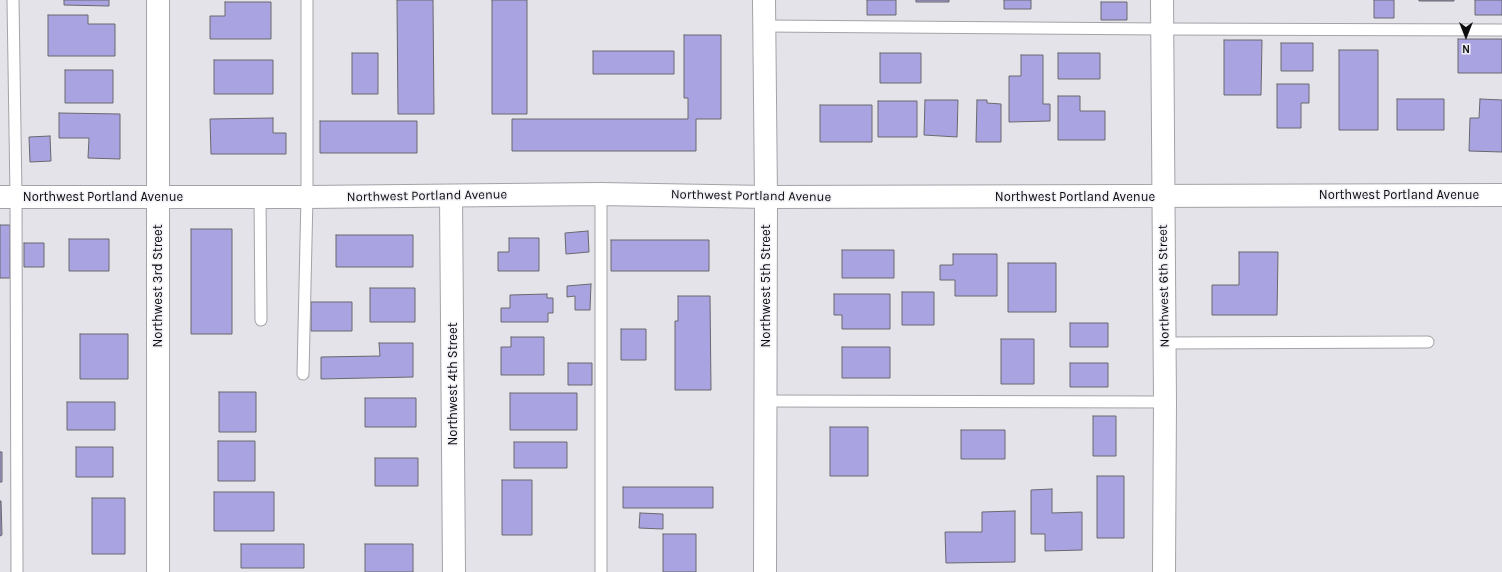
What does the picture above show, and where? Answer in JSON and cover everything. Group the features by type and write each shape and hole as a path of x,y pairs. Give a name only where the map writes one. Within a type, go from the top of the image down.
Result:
{"street":[{"name":"Northwest 3rd Street","path":"158,0 158,572"},
{"name":"Northwest 5th Street","path":"764,0 766,197 765,572"},
{"name":"Northwest 6th Street","path":"1162,0 1161,29 1165,402 1164,572"},
{"name":"Northwest Portland Avenue","path":"8,196 307,197 601,194 766,197 1502,195"},
{"name":"Northwest 4th Street","path":"451,196 454,572"}],"lane":[{"path":"13,0 8,196 17,572"},
{"path":"303,374 307,197 307,0"},
{"path":"764,26 1502,30"},
{"path":"601,194 601,572"},
{"path":"260,197 261,320"},
{"path":"1164,343 1428,342"},
{"path":"765,401 1165,402"}],"building":[{"path":"64,0 109,0 109,6 64,5"},
{"path":"397,0 433,0 434,114 398,114"},
{"path":"492,0 527,0 527,114 492,114"},
{"path":"867,0 896,0 896,15 867,15"},
{"path":"916,0 949,0 949,2 916,2"},
{"path":"1004,0 1031,0 1031,9 1004,9"},
{"path":"1374,0 1394,0 1394,18 1374,18"},
{"path":"1454,0 1454,1 1419,1"},
{"path":"1475,0 1502,0 1502,15 1475,15"},
{"path":"225,2 271,2 271,39 210,39 210,16 225,16"},
{"path":"1101,2 1127,2 1127,20 1101,20"},
{"path":"48,15 88,15 88,24 115,24 115,56 48,56"},
{"path":"684,35 721,35 721,119 696,119 696,151 512,151 512,119 688,119 688,98 684,98"},
{"path":"1458,39 1502,39 1502,73 1458,73"},
{"path":"1224,40 1262,40 1261,95 1224,95"},
{"path":"1281,43 1313,43 1313,71 1281,71"},
{"path":"1339,50 1378,50 1378,130 1339,130"},
{"path":"593,51 674,51 674,74 593,74"},
{"path":"352,53 378,53 378,94 352,94"},
{"path":"880,53 921,53 921,83 880,83"},
{"path":"1058,53 1100,53 1100,79 1058,79"},
{"path":"1021,55 1043,55 1043,104 1050,104 1050,121 1009,122 1009,76 1021,76"},
{"path":"214,60 273,60 273,94 214,94"},
{"path":"65,70 113,70 113,103 65,103"},
{"path":"1277,84 1309,84 1309,103 1301,103 1301,128 1277,128"},
{"path":"1058,96 1080,96 1080,111 1105,111 1105,140 1058,140"},
{"path":"1397,99 1444,99 1444,130 1397,130"},
{"path":"1480,99 1502,100 1502,152 1469,151 1470,118 1479,118"},
{"path":"925,100 958,100 957,137 924,135"},
{"path":"977,100 987,100 987,103 1001,104 1001,142 976,142"},
{"path":"878,101 917,101 917,137 878,137"},
{"path":"820,105 872,105 872,142 820,142"},
{"path":"59,113 120,114 120,159 88,158 89,138 59,138"},
{"path":"273,118 273,133 286,133 286,154 211,154 210,119"},
{"path":"320,121 417,121 417,153 320,153"},
{"path":"50,136 51,161 30,162 29,137"},
{"path":"0,225 10,225 10,278 0,278"},
{"path":"191,229 232,229 232,334 191,334"},
{"path":"588,231 589,252 566,254 565,233"},
{"path":"336,235 413,235 413,267 336,267"},
{"path":"509,238 539,238 539,271 498,271 498,252 509,252"},
{"path":"69,239 109,239 109,271 69,271"},
{"path":"611,240 709,240 709,271 611,271"},
{"path":"24,243 44,243 44,267 24,267"},
{"path":"842,250 894,250 894,278 842,278"},
{"path":"1239,252 1278,252 1277,315 1212,315 1212,285 1239,285"},
{"path":"953,254 997,254 997,296 955,296 955,280 940,280 940,265 953,265"},
{"path":"1008,263 1056,263 1056,312 1008,312"},
{"path":"591,284 590,310 575,310 575,296 567,297 567,286"},
{"path":"370,288 415,288 415,322 370,322"},
{"path":"902,292 934,292 934,325 902,325"},
{"path":"547,294 547,298 553,298 553,313 548,313 548,322 501,322 501,308 510,308 510,295"},
{"path":"834,294 890,294 890,329 842,329 842,315 834,315"},
{"path":"678,296 710,296 711,390 675,390 675,321 678,321"},
{"path":"311,302 352,302 352,331 311,331"},
{"path":"1070,323 1108,323 1108,347 1070,347"},
{"path":"621,329 646,329 646,360 621,360"},
{"path":"80,334 128,334 128,379 80,379"},
{"path":"511,337 544,337 544,375 501,375 501,347 511,347"},
{"path":"1001,339 1034,339 1034,384 1001,384"},
{"path":"379,343 413,343 413,377 321,379 321,357 380,356"},
{"path":"842,347 890,347 890,378 842,378"},
{"path":"568,363 592,363 592,385 568,385"},
{"path":"1070,363 1108,363 1108,387 1070,387"},
{"path":"219,392 256,392 256,432 219,432"},
{"path":"510,393 577,393 577,430 510,430"},
{"path":"365,398 416,398 416,427 365,427"},
{"path":"67,402 115,402 115,430 67,430"},
{"path":"1093,416 1116,416 1116,456 1093,456"},
{"path":"830,427 868,427 868,476 830,476"},
{"path":"961,430 1005,430 1005,459 961,459"},
{"path":"218,441 255,441 255,481 218,481"},
{"path":"514,442 567,442 567,468 514,468"},
{"path":"76,447 113,447 113,477 76,477"},
{"path":"0,452 2,452 2,482 0,482"},
{"path":"375,458 418,458 418,486 375,486"},
{"path":"1097,476 1124,476 1124,538 1097,538"},
{"path":"502,480 532,480 532,535 502,535"},
{"path":"623,487 713,487 713,508 623,508"},
{"path":"1052,489 1052,513 1082,512 1082,550 1045,551 1045,534 1031,534 1031,490"},
{"path":"214,492 274,492 274,531 214,531"},
{"path":"92,498 125,498 125,554 92,554"},
{"path":"0,501 2,535 0,536"},
{"path":"1015,511 1015,562 946,563 945,532 982,532 982,512"},
{"path":"640,513 663,514 663,529 639,528"},
{"path":"663,534 696,534 696,572 663,572"},
{"path":"241,544 304,544 304,568 241,568"},
{"path":"365,544 413,544 413,572 365,572"}]}
